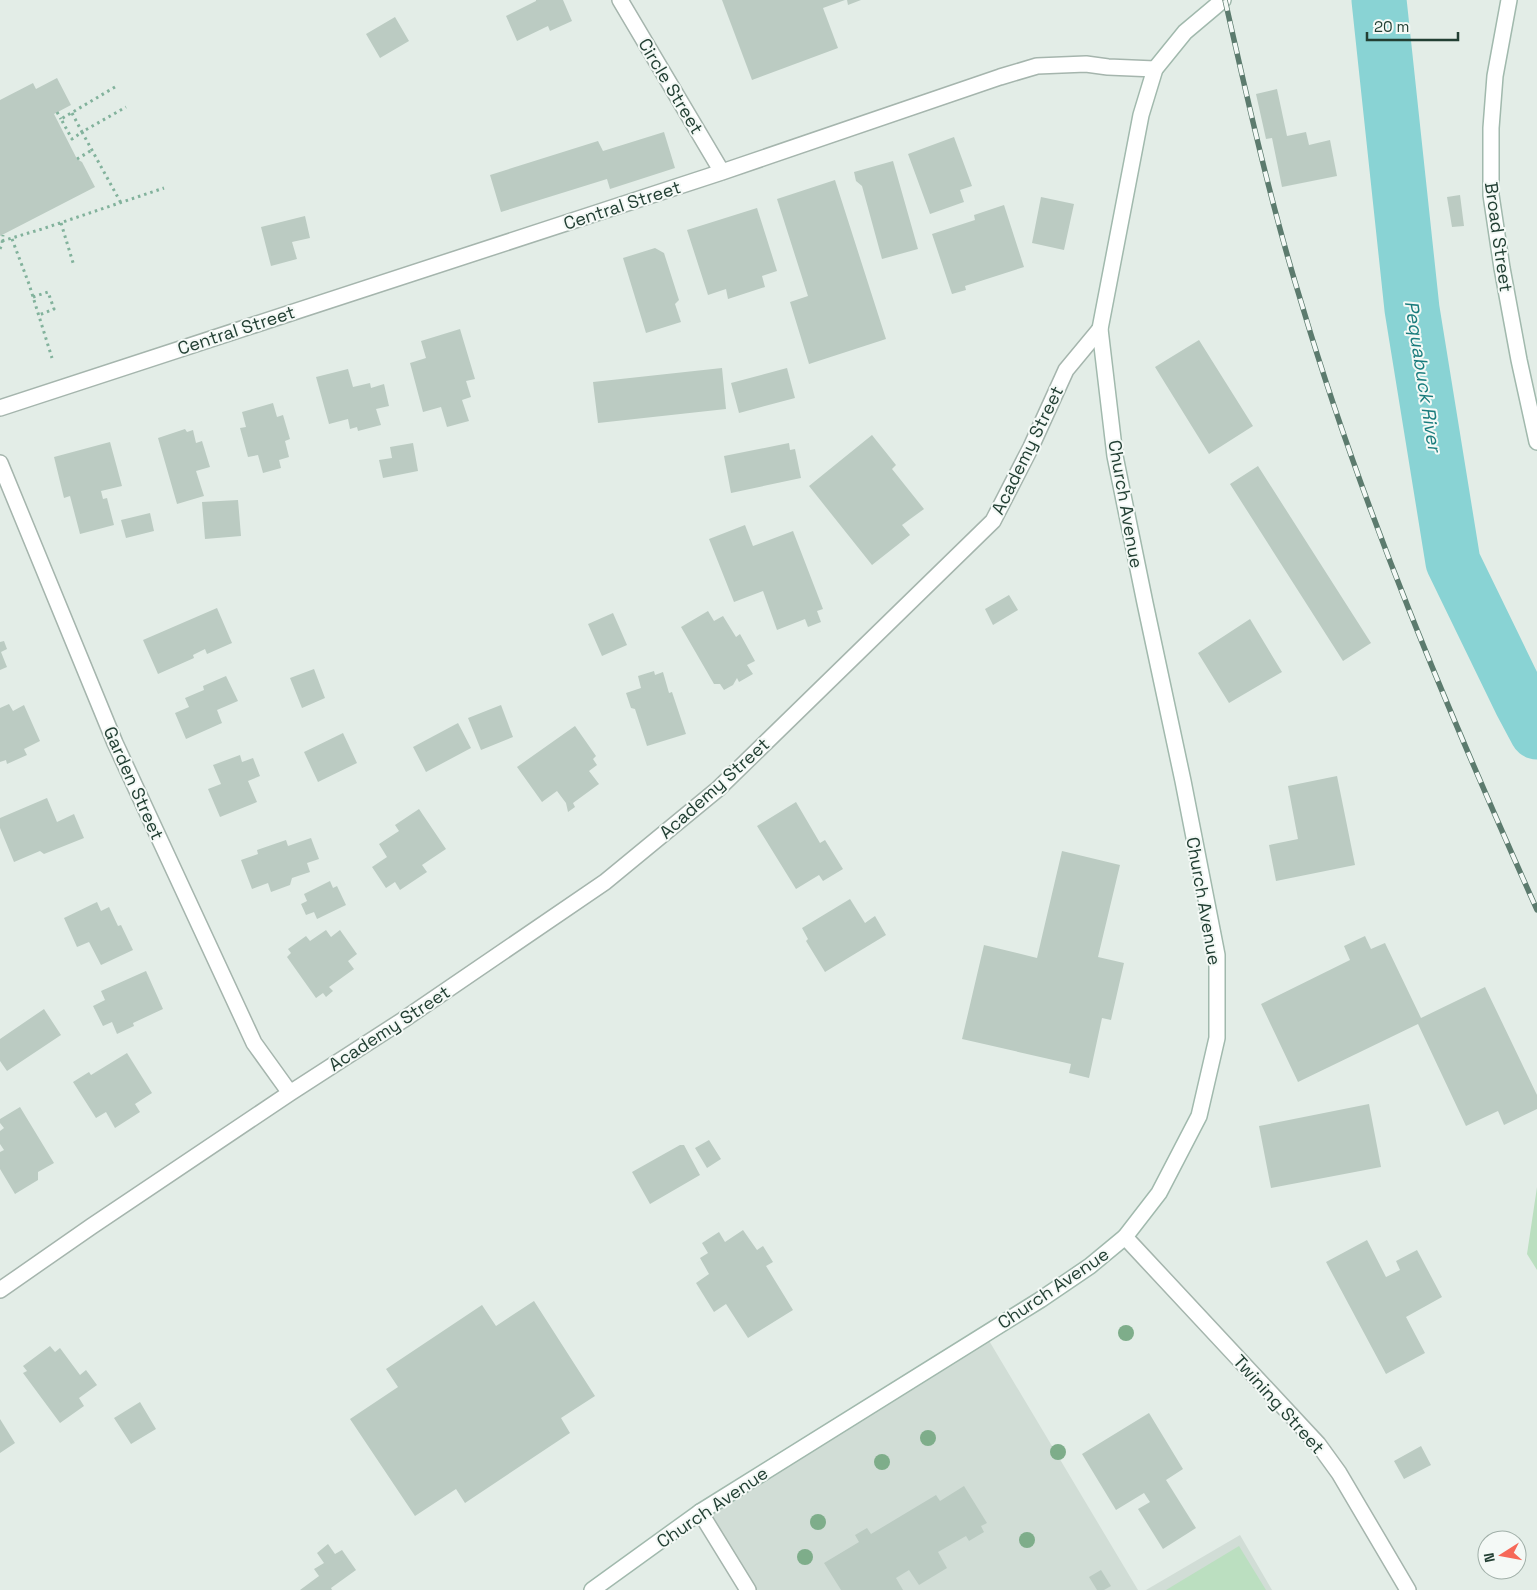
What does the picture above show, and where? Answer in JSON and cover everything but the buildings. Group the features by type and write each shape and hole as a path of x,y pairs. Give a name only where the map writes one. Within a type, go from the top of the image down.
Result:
{"street":[{"name":"Circle Street","path":"620,0 722,172"},
{"path":"1155,69 1185,32 1223,0"},
{"name":"Broad Street","path":"1509,0 1495,76 1491,128 1491,194 1517,351 1537,442"},
{"name":"Central Street","path":"0,408 722,172 1037,66 1086,64 1155,69"},
{"name":"Academy Street","path":"0,1290 100,1220 403,1020 605,882 718,789 993,521 1031,447 1066,370 1100,329 1141,114 1155,69"},
{"name":"Church Avenue","path":"592,1590 700,1512 1069,1282 1090,1266 1125,1237 1159,1193 1199,1116 1217,1038 1217,955 1183,781 1144,603 1115,456 1100,329"},
{"name":"Garden Street","path":"0,463 115,743 254,1043 290,1093"},
{"name":"Twining Street","path":"1125,1237 1318,1444 1339,1473 1408,1590"},
{"path":"700,1512 748,1590"}],"path":[{"path":"61,119 115,87"},
{"path":"57,112 72,138 126,107"},
{"path":"72,113 121,203"},
{"path":"77,159 92,150"},
{"path":"2,241 164,188"},
{"path":"61,223 74,266"},
{"path":"0,249 3,235"},
{"path":"12,238 52,358"},
{"path":"33,297 48,292 54,309 39,315"}],"shaded area":[{"path":"985,1334 1138,1590 748,1590 700,1512"},
{"path":"1240,1535 1272,1590 1146,1590"}],"green space":[{"path":"1537,1187 1537,1270 1527,1254"},
{"path":"1239,1546 1266,1590 1166,1590"}],"waterway":[{"name":"Pequabuck River","path":"1379,0 1412,309 1453,562 1537,732"}],"railway":[{"path":"1225,0 1280,230 1326,383 1352,460 1440,687 1537,910"}]}
